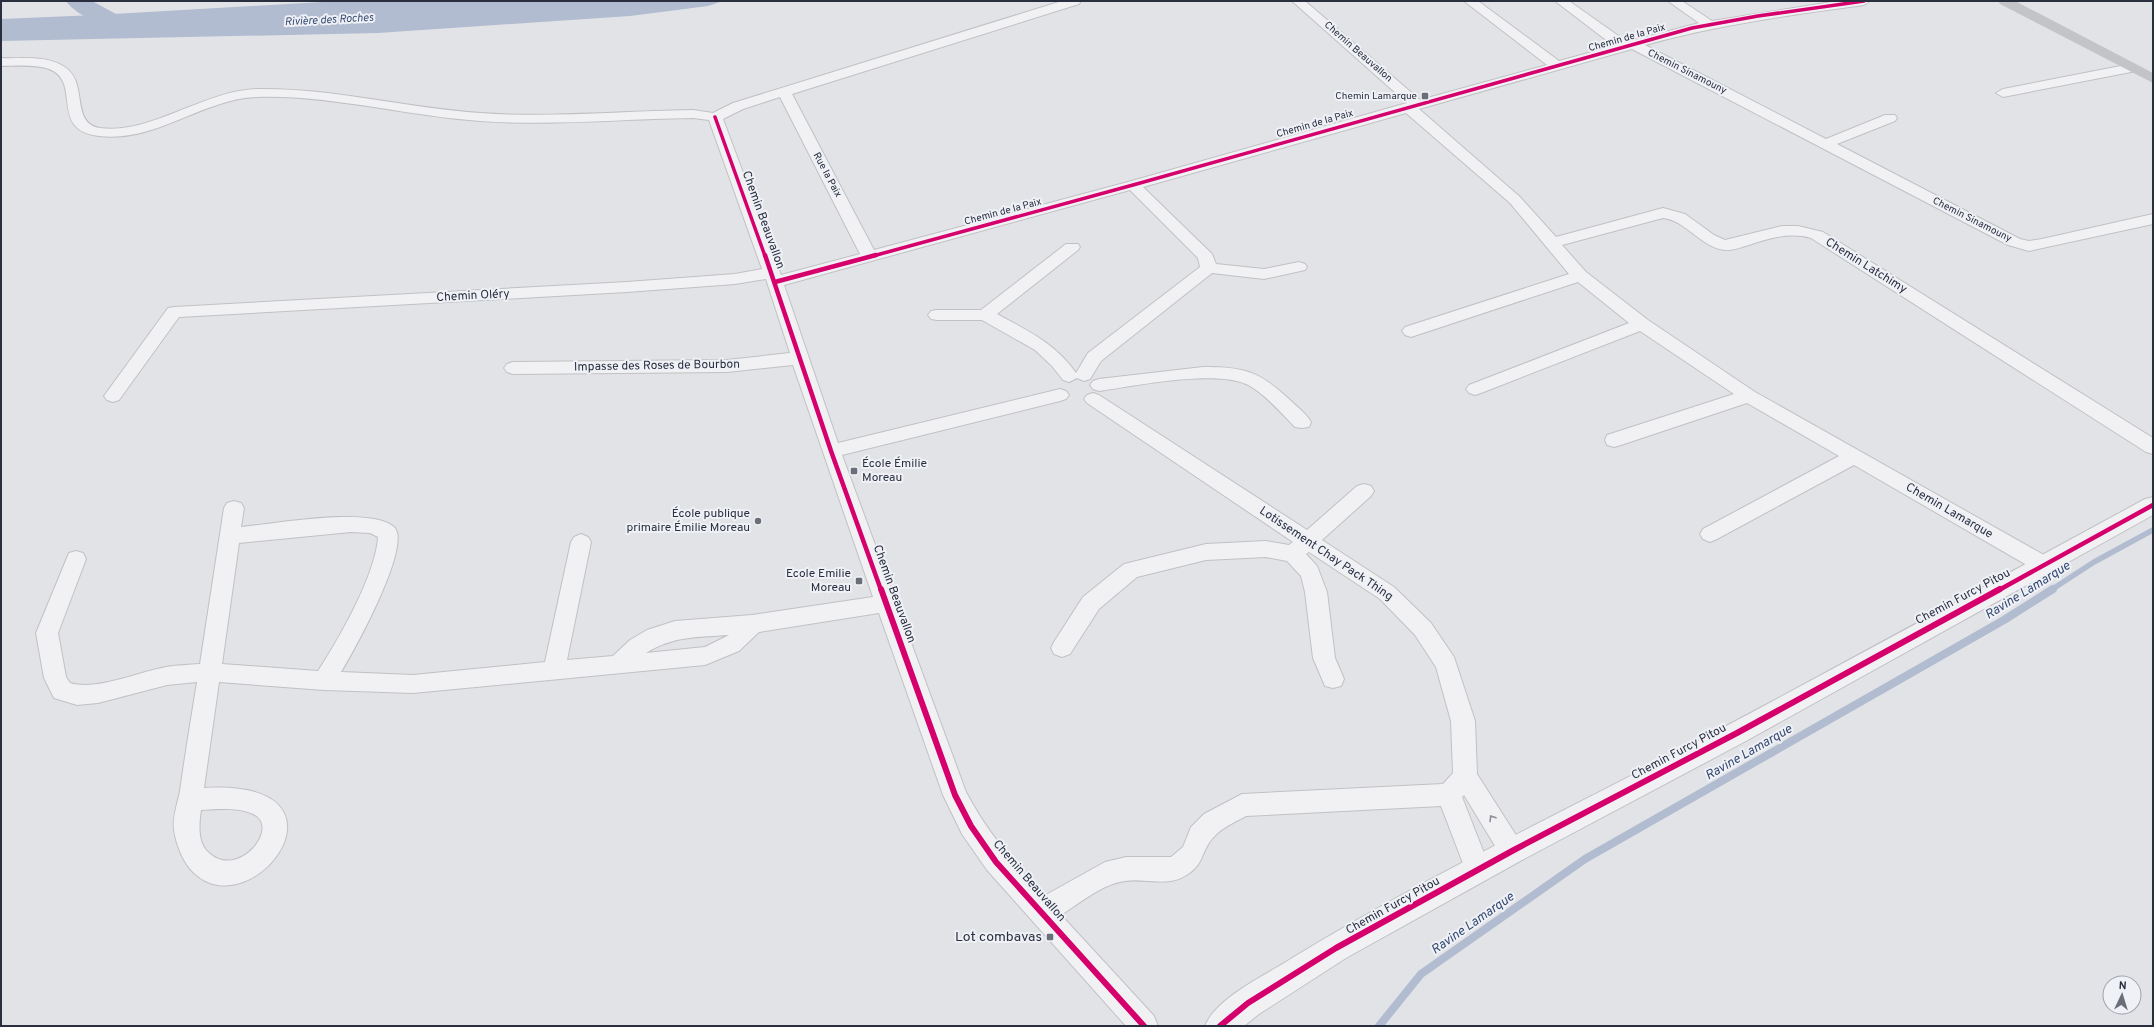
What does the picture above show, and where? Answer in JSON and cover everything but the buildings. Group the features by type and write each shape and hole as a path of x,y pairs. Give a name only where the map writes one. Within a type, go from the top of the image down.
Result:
{"main road":[{"path":"2004,1 2153,79"}],"street":[{"path":"1,62 43,64 59,69 68,76 72,85 75,118 81,125 91,130 100,132 144,128 211,101 232,95 256,93 364,102 480,117 532,118 693,114 715,117 738,106 1075,1"},
{"name":"Chemin Beauvallon","path":"1298,1 1412,106"},
{"path":"1470,1 1558,67"},
{"name":"Chemin Sinamouny","path":"1561,1 1631,46 2014,242 2029,246 2153,219"},
{"path":"1674,1 1709,24"},
{"name":"Chemin de la Paix","path":"773,278 870,257 1709,24 1816,4 1864,1"},
{"path":"2002,93 2131,68"},
{"name":"Rue la Paix","path":"784,92 870,257"},
{"name":"Chemin Lamarque","path":"1412,106 1515,200 1580,276 1642,324 1749,396 2044,565"},
{"name":"Chemin Beauvallon","path":"715,117 773,278 831,451 955,795 971,826 996,862 1144,1026"},
{"path":"1825,144 1890,118"},
{"path":"1133,185 1206,257 1209,268"},
{"name":"Chemin Latchimy","path":"1553,243 1663,213 1677,216 1713,241 1726,245 1780,230 1796,229 1806,231 1817,235 2153,447"},
{"path":"937,315 985,315 1072,247"},
{"path":"1299,267 1264,274 1209,268 1094,357 1086,384 1081,403 1068,401 1060,395 1058,388 1061,381 1086,384 1211,371 1235,373 1255,380 1302,422"},
{"path":"1412,331 1580,276"},
{"name":"Chemin Oléry","path":"113,396 174,312 773,278"},
{"name":"Lotissement Chay Pack Thing","path":"985,315 1041,346 1058,362 1086,384 1300,548 1387,593 1423,629 1446,664 1456,692 1463,721 1465,776 1512,851"},
{"path":"1475,389 1642,324"},
{"name":"Impasse des Roses de Bourbon","path":"512,368 727,366 800,358"},
{"path":"831,451 1060,395"},
{"path":"1614,440 1749,396"},
{"path":"1710,534 1855,456"},
{"path":"1062,648 1091,603 1131,570 1206,552 1300,548 1364,491"},
{"name":"Chemin Furcy Pitou","path":"1220,1026 1248,1004 1336,948 1512,851 1737,733 2153,505"},
{"path":"190,800 234,508"},
{"path":"230,536 351,524 368,524 380,527 388,533 389,545 367,607 348,644 324,681"},
{"path":"554,671 581,542"},
{"path":"1300,548 1316,592 1324,658 1333,679"},
{"path":"76,559 47,633 55,678 62,691 77,695 98,693 167,676 209,672 324,681 413,684 705,656 720,652 742,638 752,624 887,604"},
{"path":"1041,912 1105,874 1126,869 1157,870 1176,868 1192,855 1200,835 1213,822 1242,805 1273,802 1449,795 1465,776"},
{"path":"1449,795 1478,871"}],"water":[{"name":"Rivière des Roches","path":"339,1 723,1 708,6 630,16 378,33 1,41 1,19"}],"waterway":[{"path":"77,1 93,12 108,19 143,28"},
{"name":"Ravine Lamarque","path":"2051,590 2094,562 2153,530"},
{"name":"Ravine Lamarque","path":"1379,1026 1421,974 1585,859 2004,620 2053,589"}],"cycle path":[{"path":"775,282 1133,185 1692,28 1758,16 1864,1"},
{"path":"715,117 775,282 831,451 955,795 971,826 996,862 1144,1026"},
{"path":"1220,1026 1248,1003 1336,948 1512,851 1737,733 2153,505"}],"place":[{"name":"Chemin Lamarque","path":"1425,96"},
{"name":"École Émilie Moreau","path":"854,471"},
{"name":"École publique primaire Émilie Moreau","path":"758,521"},
{"name":"Ecole Emilie Moreau","path":"859,581"},
{"name":"Lot combavas","path":"1050,937"}]}
